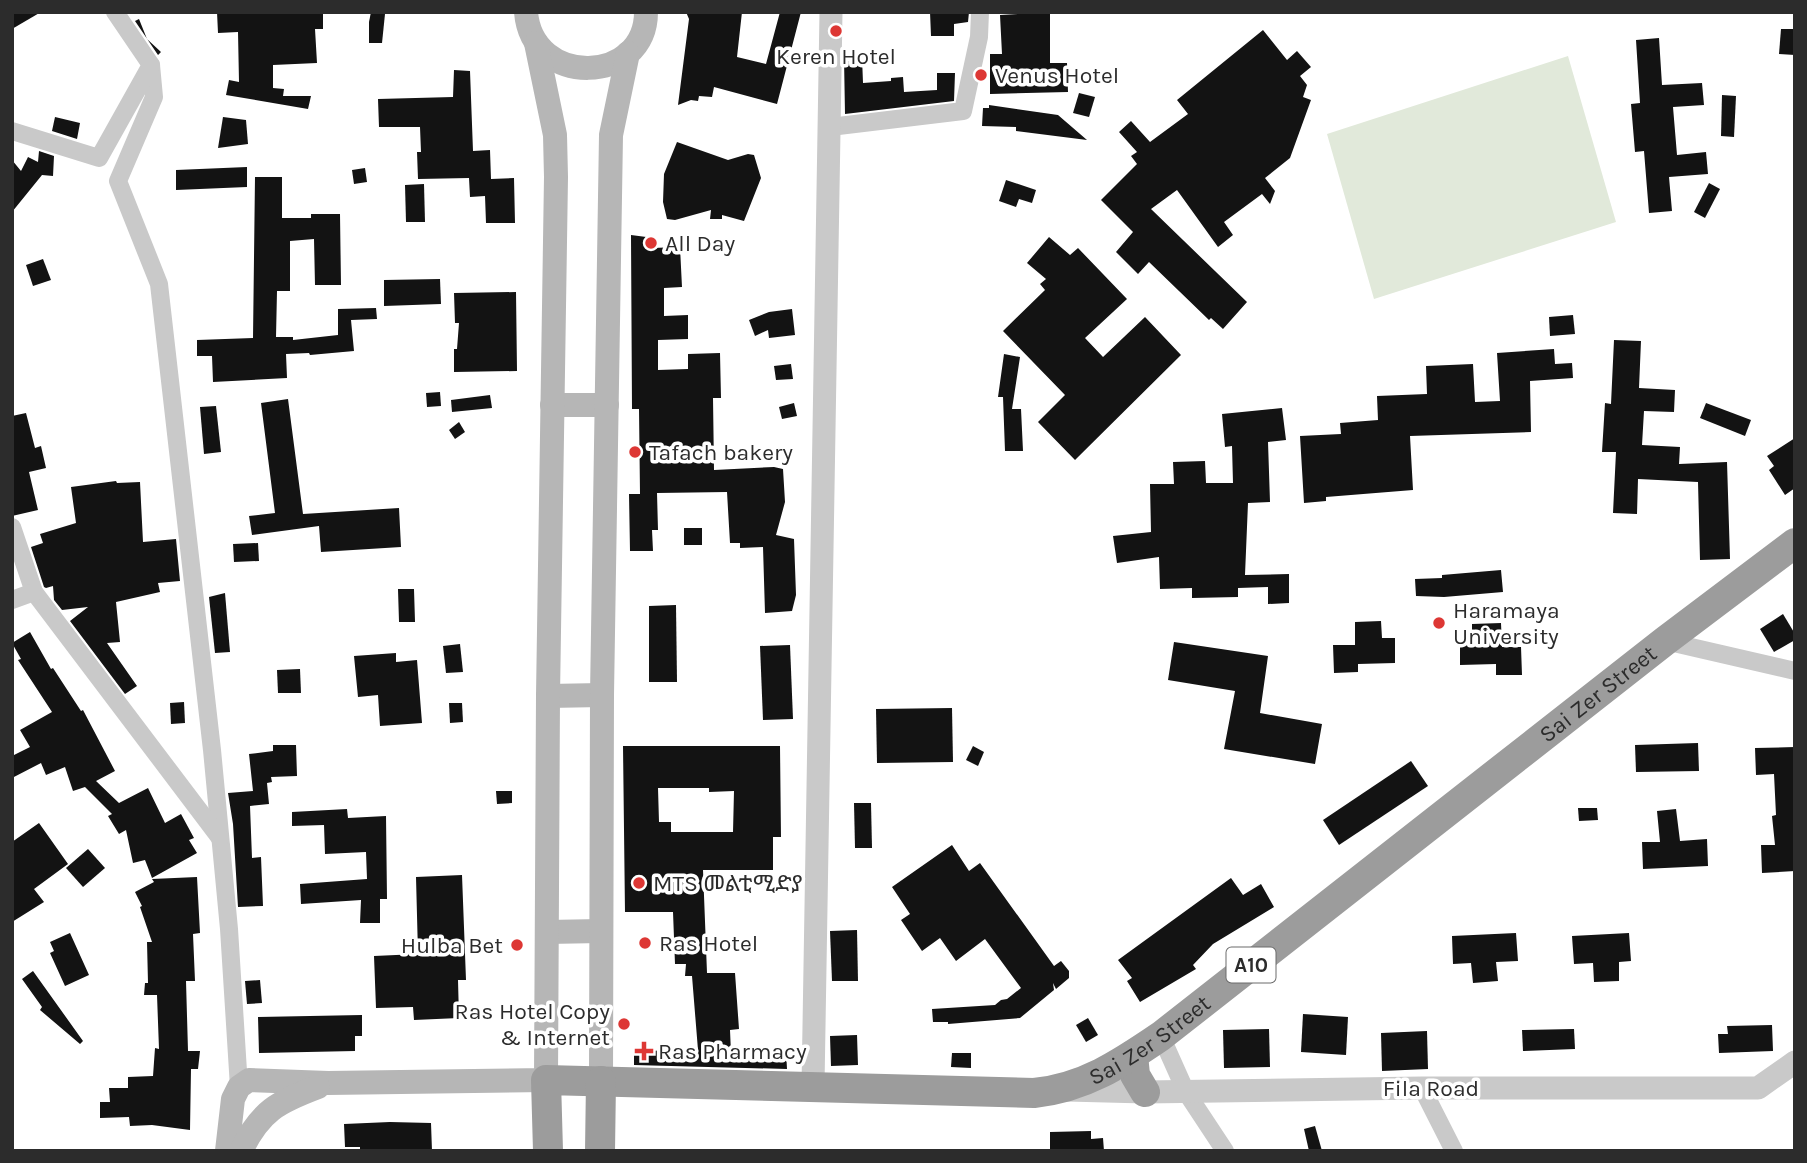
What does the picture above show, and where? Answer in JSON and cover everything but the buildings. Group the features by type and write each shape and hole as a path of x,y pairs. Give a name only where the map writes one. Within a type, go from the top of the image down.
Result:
{"highway":[{"name":"Sai Zer Street","path":"601,1081 1034,1093 1060,1090 1087,1080 1161,1036 1665,640 1795,542"},
{"path":"1133,1055 1135,1075 1145,1092"},
{"name":"A10","path":"546,1080 601,1081"},
{"path":"546,1080 548,1151"},
{"path":"600,1151 601,1081"}],"main road":[{"path":"227,1151 233,1099 239,1087 249,1080 328,1083 546,1080 555,135 536,43 527,23 526,12"},
{"path":"536,43 550,58 569,67 590,70 610,65 628,53 640,36 646,12"},
{"path":"601,1081 602,695 611,135 628,53"},
{"path":"552,405 607,405"},
{"path":"548,696 602,695"},
{"path":"547,932 601,931"},
{"path":"241,1151 253,1126 270,1110 290,1098 328,1083"}],"street":[{"path":"115,12 151,65 154,97 118,181 159,284 220,838 239,1087"},
{"path":"813,1086 831,12"},
{"path":"830,127 963,111 979,37 980,12"},
{"path":"12,131 99,158 151,65"},
{"path":"12,527 34,592 220,838"},
{"path":"12,600 34,592"},
{"path":"1665,640 1795,671"},
{"path":"1161,1036 1186,1092 1225,1151"},
{"name":"Fila Road","path":"1060,1090 1186,1092 1422,1087 1758,1088 1795,1062"},
{"path":"1422,1087 1454,1151"}],"green space":[{"path":"1568,56 1616,222 1374,299 1327,134"}],"place":[{"name":"Keren Hotel","path":"836,31"},
{"name":"Venus Hotel","path":"981,75"},
{"name":"All Day","path":"651,243"},
{"name":"Tafach bakery","path":"635,452"},
{"name":"Haramaya University","path":"1439,623"},
{"name":"MTS መልቲሚድያ","path":"639,883"},
{"name":"Ras Hotel","path":"645,943"},
{"name":"Hulba Bet","path":"517,945"},
{"name":"Ras Hotel Copy & Internet","path":"624,1024"},
{"name":"Ras Pharmacy","path":"644,1051"}]}
